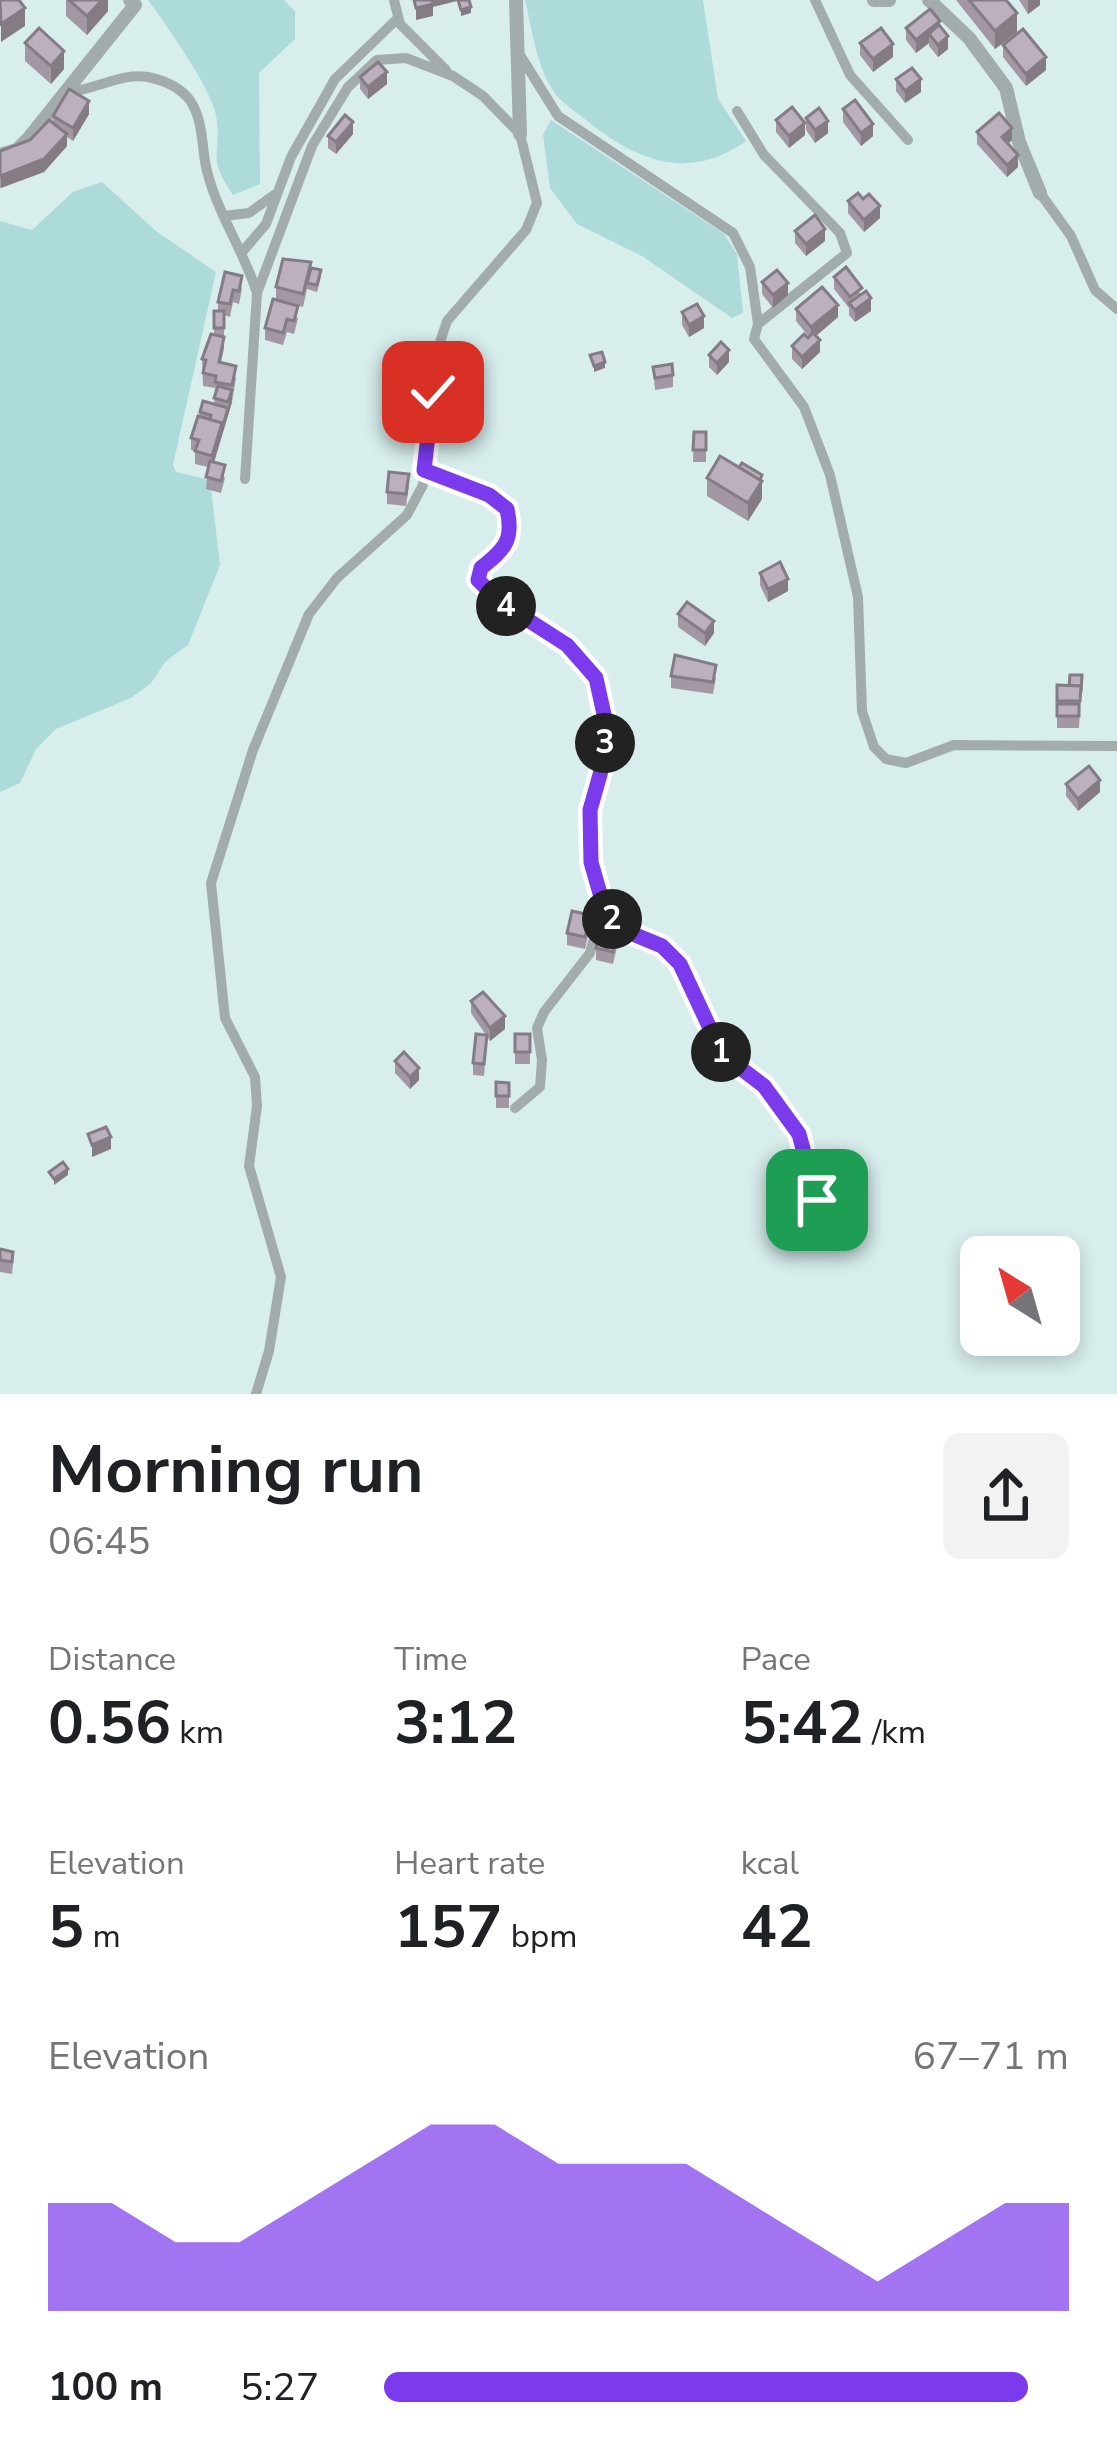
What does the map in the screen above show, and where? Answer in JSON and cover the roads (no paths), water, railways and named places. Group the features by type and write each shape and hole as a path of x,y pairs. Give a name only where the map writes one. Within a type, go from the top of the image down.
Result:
{"street":[{"path":"394,0 397,19 520,134"},
{"path":"256,1394 269,1351 281,1277 249,1166 257,1106 255,1077 224,1018 211,883 253,750 309,614 338,578 407,515 423,484 437,352 447,321 526,230 537,202 520,134 516,0"},
{"path":"815,0 850,74 908,140"},
{"path":"874,0 889,0"},
{"path":"929,0 969,38 1006,88 1019,142 1040,193 1071,236 1095,290 1117,309"},
{"path":"0,154 17,150 133,2"},
{"path":"243,251 266,224 291,157 335,79 397,19"},
{"path":"520,55 558,116 733,233 750,267 758,324 754,339 804,406 830,475 858,597 862,711 874,747 886,760 906,764 954,745 1117,746"},
{"path":"245,479 257,293 303,164 338,102 377,60 394,56 453,76"},
{"path":"66,92 137,76 161,80 180,91 195,110 210,185 243,251 257,293"},
{"path":"737,111 764,155 840,233 847,253 758,324"},
{"path":"224,216 249,213 278,192"},
{"path":"424,470 489,495 507,509 512,530 506,548 481,568 478,580 500,602 567,645 596,678 605,719 605,757 590,810 591,862 603,904 590,952 537,1028 540,1087 515,1108"}]}
